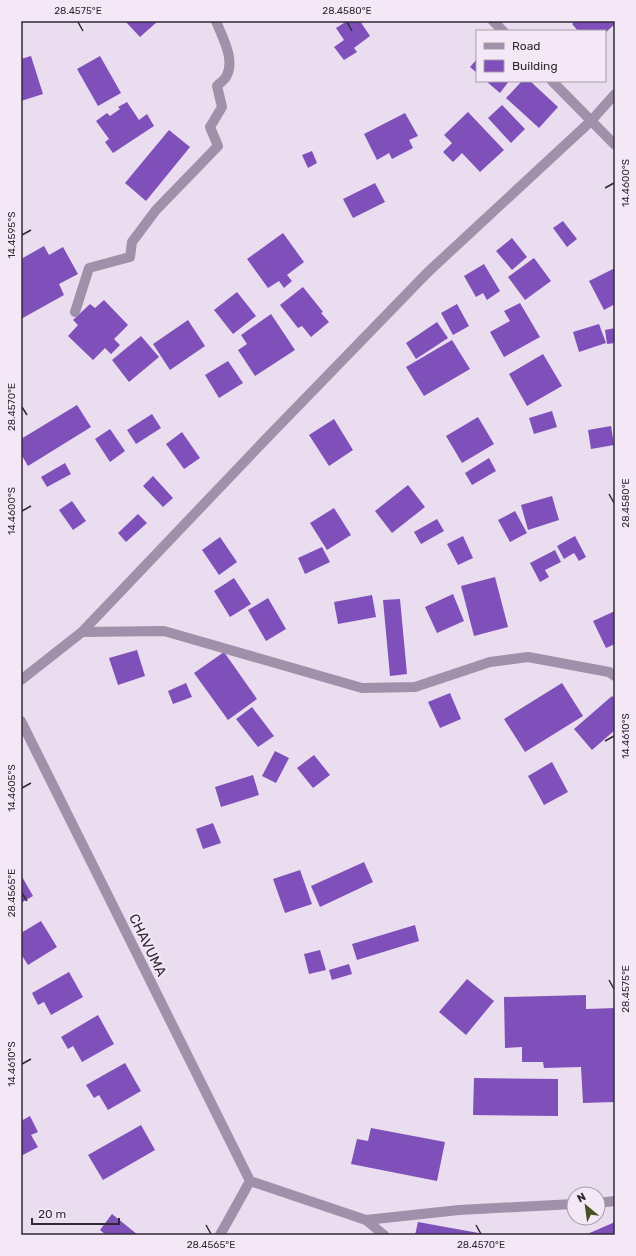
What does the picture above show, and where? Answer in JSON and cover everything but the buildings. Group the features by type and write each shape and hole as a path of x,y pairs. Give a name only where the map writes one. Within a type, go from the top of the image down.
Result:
{"street":[{"path":"75,312 89,268 130,257 132,242 156,210 218,146 210,127 222,107 217,86 226,76 229,66 228,52 216,21"},
{"path":"493,21 502,30"},
{"path":"553,82 615,145"},
{"path":"21,680 82,632 428,272 591,121 615,94"},
{"path":"82,632 164,631 362,688 415,687 490,662 528,657 609,672 615,676"},
{"name":"CHAVUMA","path":"21,721 250,1181"},
{"path":"220,1235 250,1181 366,1220 384,1235"},
{"path":"366,1220 460,1210 566,1204"}]}
